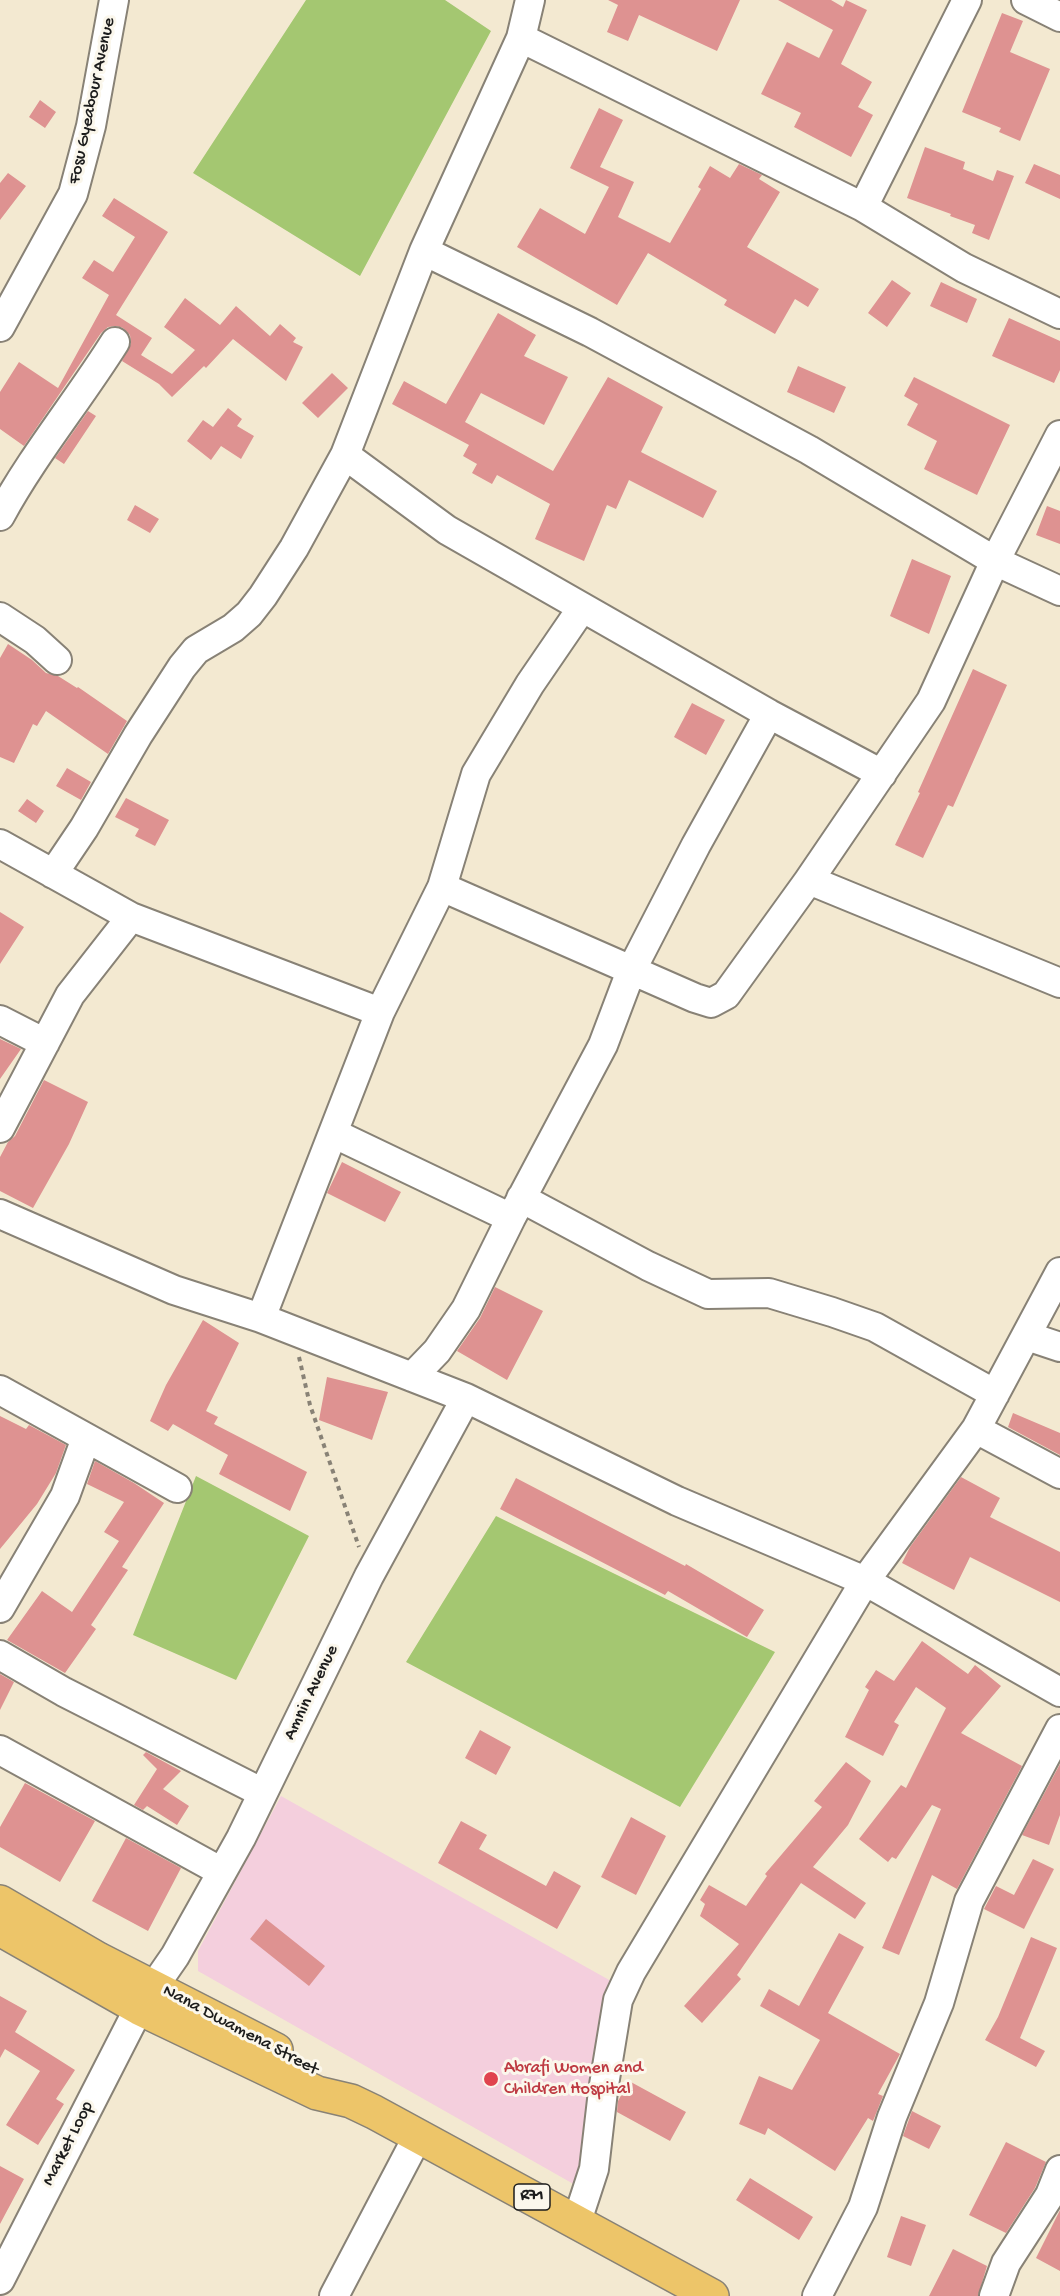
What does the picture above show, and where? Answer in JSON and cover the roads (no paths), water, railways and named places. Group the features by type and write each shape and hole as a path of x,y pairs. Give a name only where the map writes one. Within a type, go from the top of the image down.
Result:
{"main road":[{"name":"Nana Dwamena Street","path":"0,1902 98,1959 147,1997"},
{"name":"Nana Dwamena Street","path":"0,1929 147,1997 317,2093 351,2101 418,2136"},
{"name":"R71","path":"418,2136 712,2296"}],"street":[{"name":"Fosu Gyeabour Avenue","path":"0,327 73,194 87,147 114,0"},
{"path":"53,874 182,667 196,650 233,628 249,614 294,548 345,454 424,251 521,38 530,0"},
{"path":"863,207 967,0"},
{"path":"1026,0 1060,17"},
{"path":"521,38 863,207 964,268 1060,314"},
{"path":"424,251 590,332 778,433 995,561 1060,591"},
{"path":"0,516 19,482 115,342"},
{"path":"442,887 694,998 711,1003 726,995 809,880 931,701 995,561 1060,435"},
{"path":"345,454 447,530 769,714 882,774"},
{"path":"261,1318 380,1012 442,887 476,774 530,684 582,608"},
{"path":"0,617 35,640 57,660"},
{"path":"412,1377 437,1351 466,1309 516,1208 603,1045 631,971 696,845 769,714"},
{"path":"0,844 131,917 380,1012"},
{"path":"809,880 1060,983"},
{"path":"0,1128 70,995 131,917"},
{"path":"0,1020 45,1043"},
{"path":"333,1133 516,1208 708,1294 769,1293 875,1327 995,1394"},
{"path":"0,1214 174,1290 261,1318 466,1398 677,1501 865,1581 1060,1692"},
{"path":"577,2222 594,2169 603,2091 618,2000 631,1972 865,1581 976,1429 1060,1272"},
{"path":"1027,1336 1060,1347"},
{"path":"0,1390 177,1488"},
{"name":"Amnin Avenue","path":"147,1997 222,1872 369,1576 466,1398"},
{"path":"976,1429 1060,1474"},
{"path":"0,1608 65,1496 86,1438"},
{"path":"0,1655 64,1692 263,1793"},
{"path":"817,2296 863,2207 892,2117 939,2003 969,1901 1060,1729"},
{"path":"0,1750 222,1872"},
{"name":"Market Loop","path":"0,2280 147,1997"},
{"path":"334,2296 418,2136"},
{"path":"994,2296 1006,2263 1050,2195 1060,2170"}],"place":[{"name":"Abrafi Women and Children Hospital","path":"491,2079"}]}
